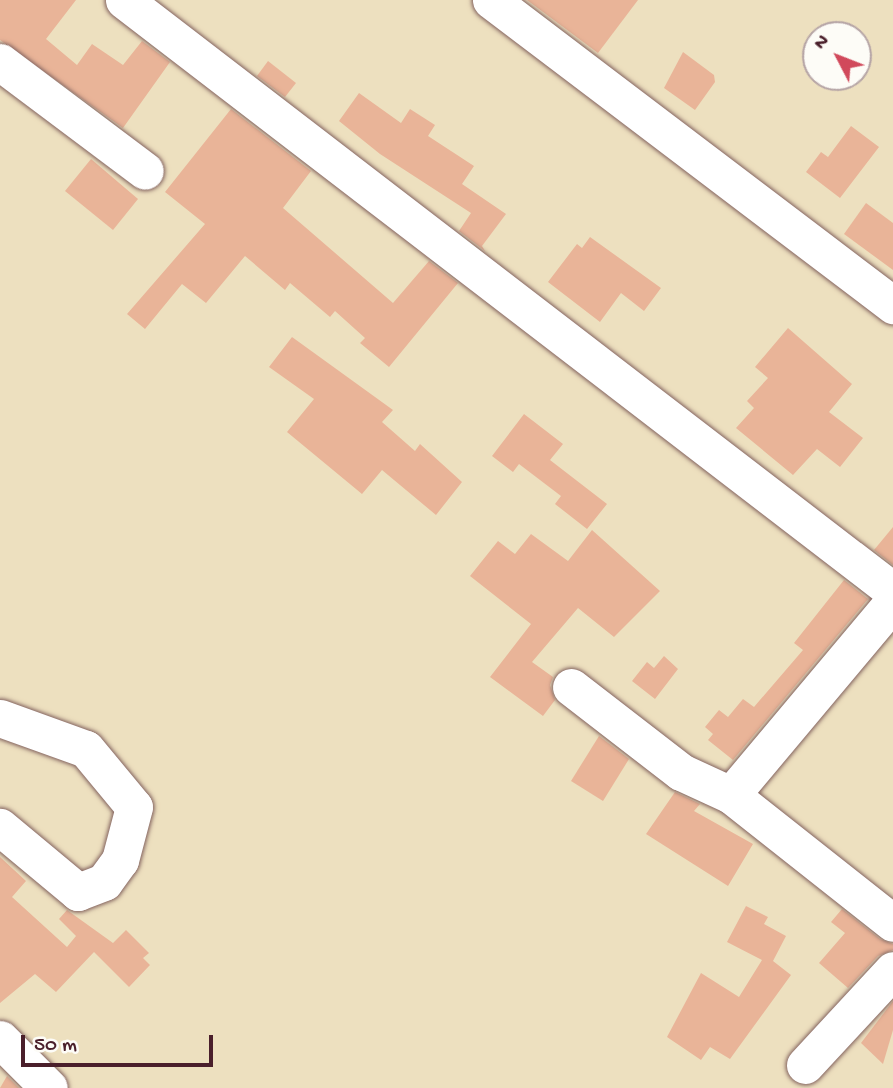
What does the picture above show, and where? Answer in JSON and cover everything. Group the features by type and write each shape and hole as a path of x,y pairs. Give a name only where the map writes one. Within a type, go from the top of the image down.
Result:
{"street":[{"path":"124,0 893,591"},
{"path":"491,0 893,305"},
{"path":"0,62 145,171"},
{"path":"731,795 893,602"},
{"path":"571,687 681,772 731,795 893,923"},
{"path":"0,718 86,749 134,807 120,860 104,882 78,892 0,827"},
{"path":"805,1065 893,970"},
{"path":"0,1039 49,1088"}],"building":[{"path":"0,0 76,0 46,39 77,65 92,44 123,65 142,41 170,62 123,128 0,40"},
{"path":"527,0 638,0 598,53"},
{"path":"683,52 714,75 715,82 695,110 664,88"},
{"path":"268,61 296,83 285,97 257,76"},
{"path":"359,93 401,123 410,109 435,125 428,136 474,166 462,184 506,214 482,246 485,251 459,231 471,213 380,154 339,121"},
{"path":"231,109 311,171 283,208 393,303 429,261 458,283 389,367 360,343 365,338 335,311 330,317 290,283 285,290 245,256 206,303 182,284 145,329 127,314 205,224 165,192"},
{"path":"851,126 879,147 840,198 806,172 821,152 828,157"},
{"path":"91,159 138,199 113,230 65,191"},
{"path":"866,203 893,223 893,270 844,234"},
{"path":"590,237 661,288 644,311 621,293 600,322 548,282 577,244 582,248"},
{"path":"788,328 852,384 829,412 863,438 840,467 817,449 793,475 736,428 754,408 747,401 768,378 755,367"},
{"path":"292,337 393,410 382,422 415,451 420,444 462,482 436,515 382,470 362,494 287,432 314,399 269,367"},
{"path":"524,414 563,444 550,460 607,504 587,529 555,504 561,496 519,464 513,472 492,456"},
{"path":"893,527 893,565 874,550"},
{"path":"592,530 660,591 614,637 578,608 532,662 553,677 550,685 555,700 543,716 490,677 531,624 470,576 498,541 515,554 531,534 568,561"},
{"path":"844,580 868,599 733,760 708,740 713,734 705,727 719,710 728,717 743,699 754,707 803,650 794,643"},
{"path":"664,656 678,669 655,699 632,681 647,662 654,668"},
{"path":"599,736 629,759 603,801 571,781"},
{"path":"675,792 700,804 694,811 753,844 728,886 646,834"},
{"path":"0,857 26,881 12,897 67,947 76,936 59,919 67,910 113,943 126,930 149,953 143,958 150,965 129,987 94,952 56,992 35,974 0,1003"},
{"path":"746,906 768,917 764,924 786,936 773,961 791,975 730,1059 710,1047 701,1060 667,1037 701,973 739,997 762,960 727,942"},
{"path":"842,909 880,939 893,944 893,950 878,956 848,988 819,963 845,933 831,922"},
{"path":"893,1001 893,1030 883,1064 861,1043"},
{"path":"7,1076 19,1088 0,1088"}]}
